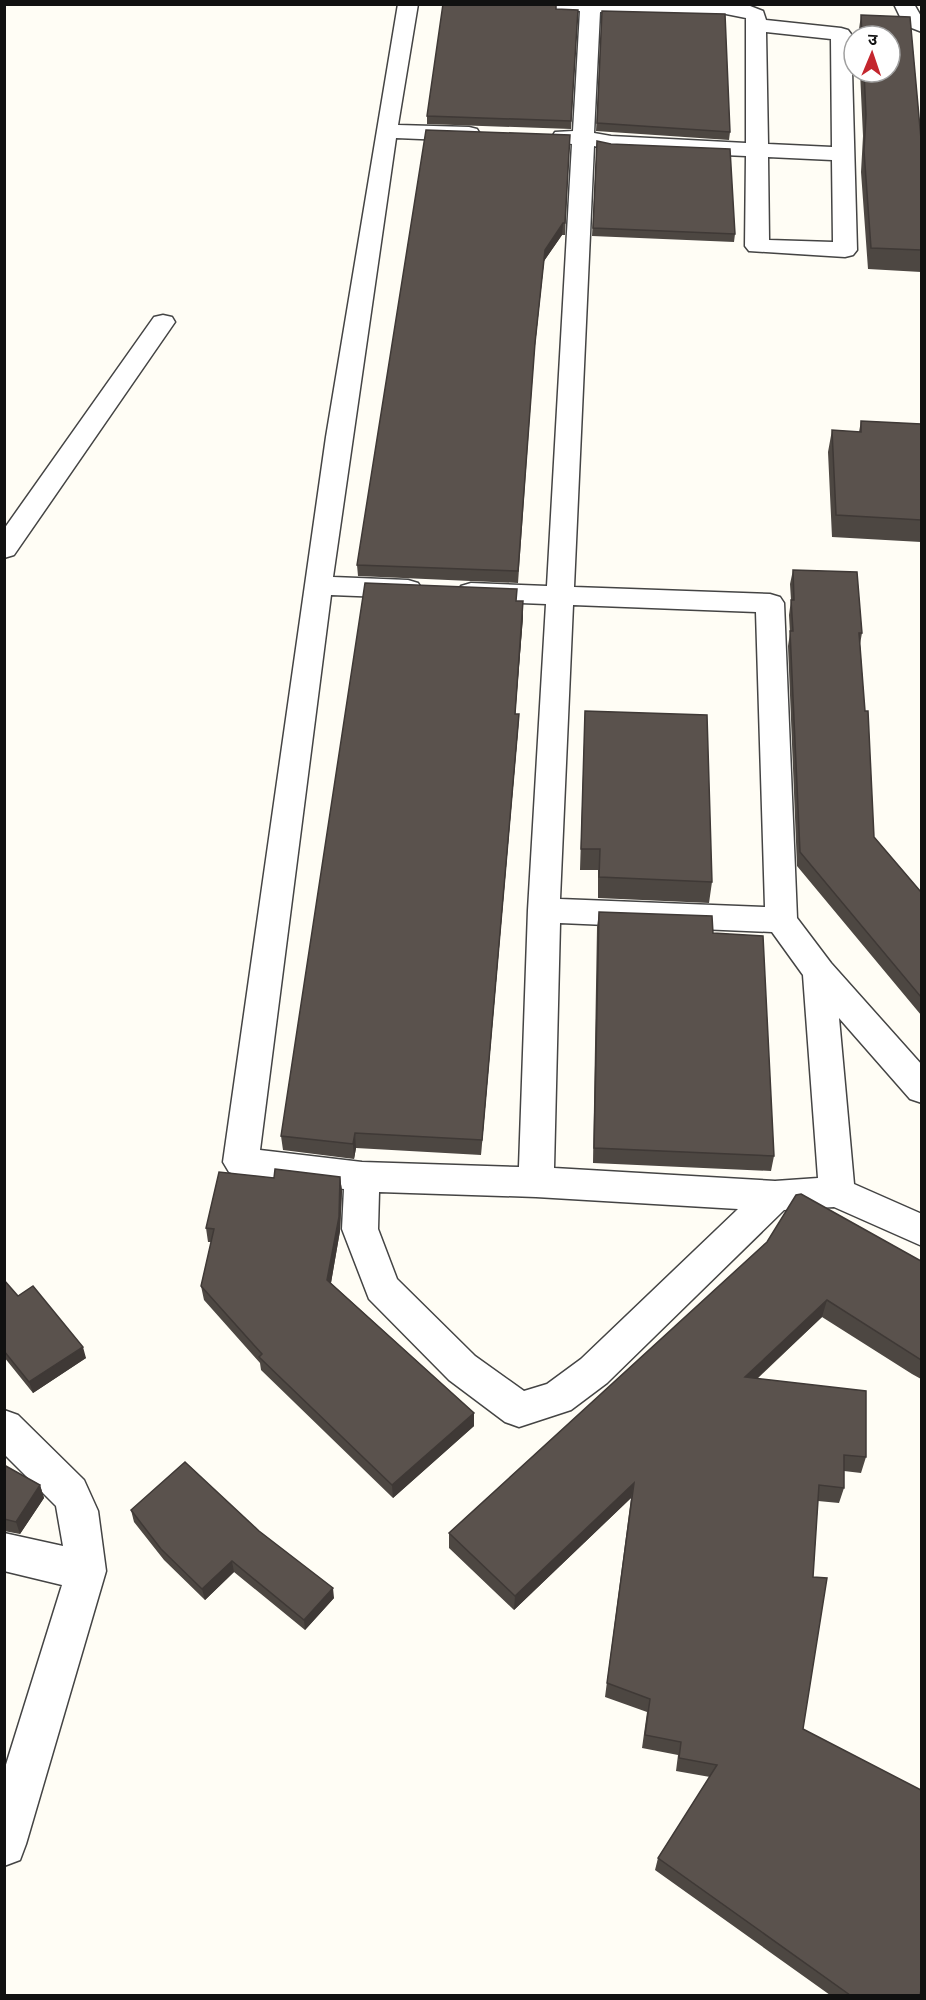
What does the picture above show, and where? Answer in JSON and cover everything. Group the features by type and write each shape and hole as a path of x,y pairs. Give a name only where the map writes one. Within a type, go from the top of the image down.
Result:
{"street":[{"path":"408,4 386,131 319,586 241,1162 362,1177 537,1182 776,1196 837,1192 921,1231"},
{"path":"497,4 739,9 756,15 756,26 757,150 757,246 846,250 841,34 756,26"},
{"path":"904,4 911,21 921,26"},
{"path":"537,1182 544,910 558,595 590,6"},
{"path":"386,131 490,135"},
{"path":"537,136 583,138 611,143 845,154"},
{"path":"4,549 163,322"},
{"path":"319,586 770,603 781,920 819,972 921,1089"},
{"path":"544,910 781,920"},
{"path":"819,972 837,1192"},
{"path":"362,1177 360,1229 382,1287 462,1368 519,1410 558,1398 594,1371 776,1196"},
{"path":"4,1427 70,1493 78,1511 86,1571 4,1844"},
{"path":"4,1552 86,1571"}],"building":[{"path":"443,4 556,5 556,9 578,10 571,121 427,116"},
{"path":"602,11 725,14 730,132 597,123"},
{"path":"861,15 910,17 921,139 921,250 871,248 864,151 865,84 902,84 902,24 861,24"},
{"path":"426,130 570,135 565,223 545,250 535,343 518,571 357,565"},
{"path":"597,141 611,144 730,149 735,234 593,228"},
{"path":"861,421 921,424 921,520 836,515 832,430 861,432"},
{"path":"793,570 857,572 865,711 868,711 874,837 921,892 921,997 800,852 790,631 793,631 791,600 794,600"},
{"path":"365,583 517,589 516,601 523,601 515,714 519,714 482,1140 355,1133 353,1144 281,1136"},
{"path":"585,711 707,715 712,882 599,877 600,849 581,849"},
{"path":"599,912 712,916 713,933 763,936 774,1156 594,1148"},
{"path":"275,1169 340,1177 339,1217 327,1280 474,1413 392,1485 259,1357 262,1354 201,1286 214,1229 206,1228 219,1172 274,1178"},
{"path":"801,1194 921,1261 921,1360 827,1300 745,1377 866,1391 866,1457 844,1455 844,1488 819,1485 813,1577 827,1578 803,1729 921,1790 920,1995 850,1995 658,1858 717,1765 679,1758 681,1742 645,1735 650,1699 607,1683 634,1483 515,1596 449,1533 767,1242 796,1195"},
{"path":"4,1280 18,1296 33,1286 83,1347 29,1382 4,1351"},
{"path":"185,1462 259,1531 333,1588 304,1620 232,1561 202,1589 161,1549 131,1510"},
{"path":"4,1465 40,1485 16,1522 4,1519"}]}
